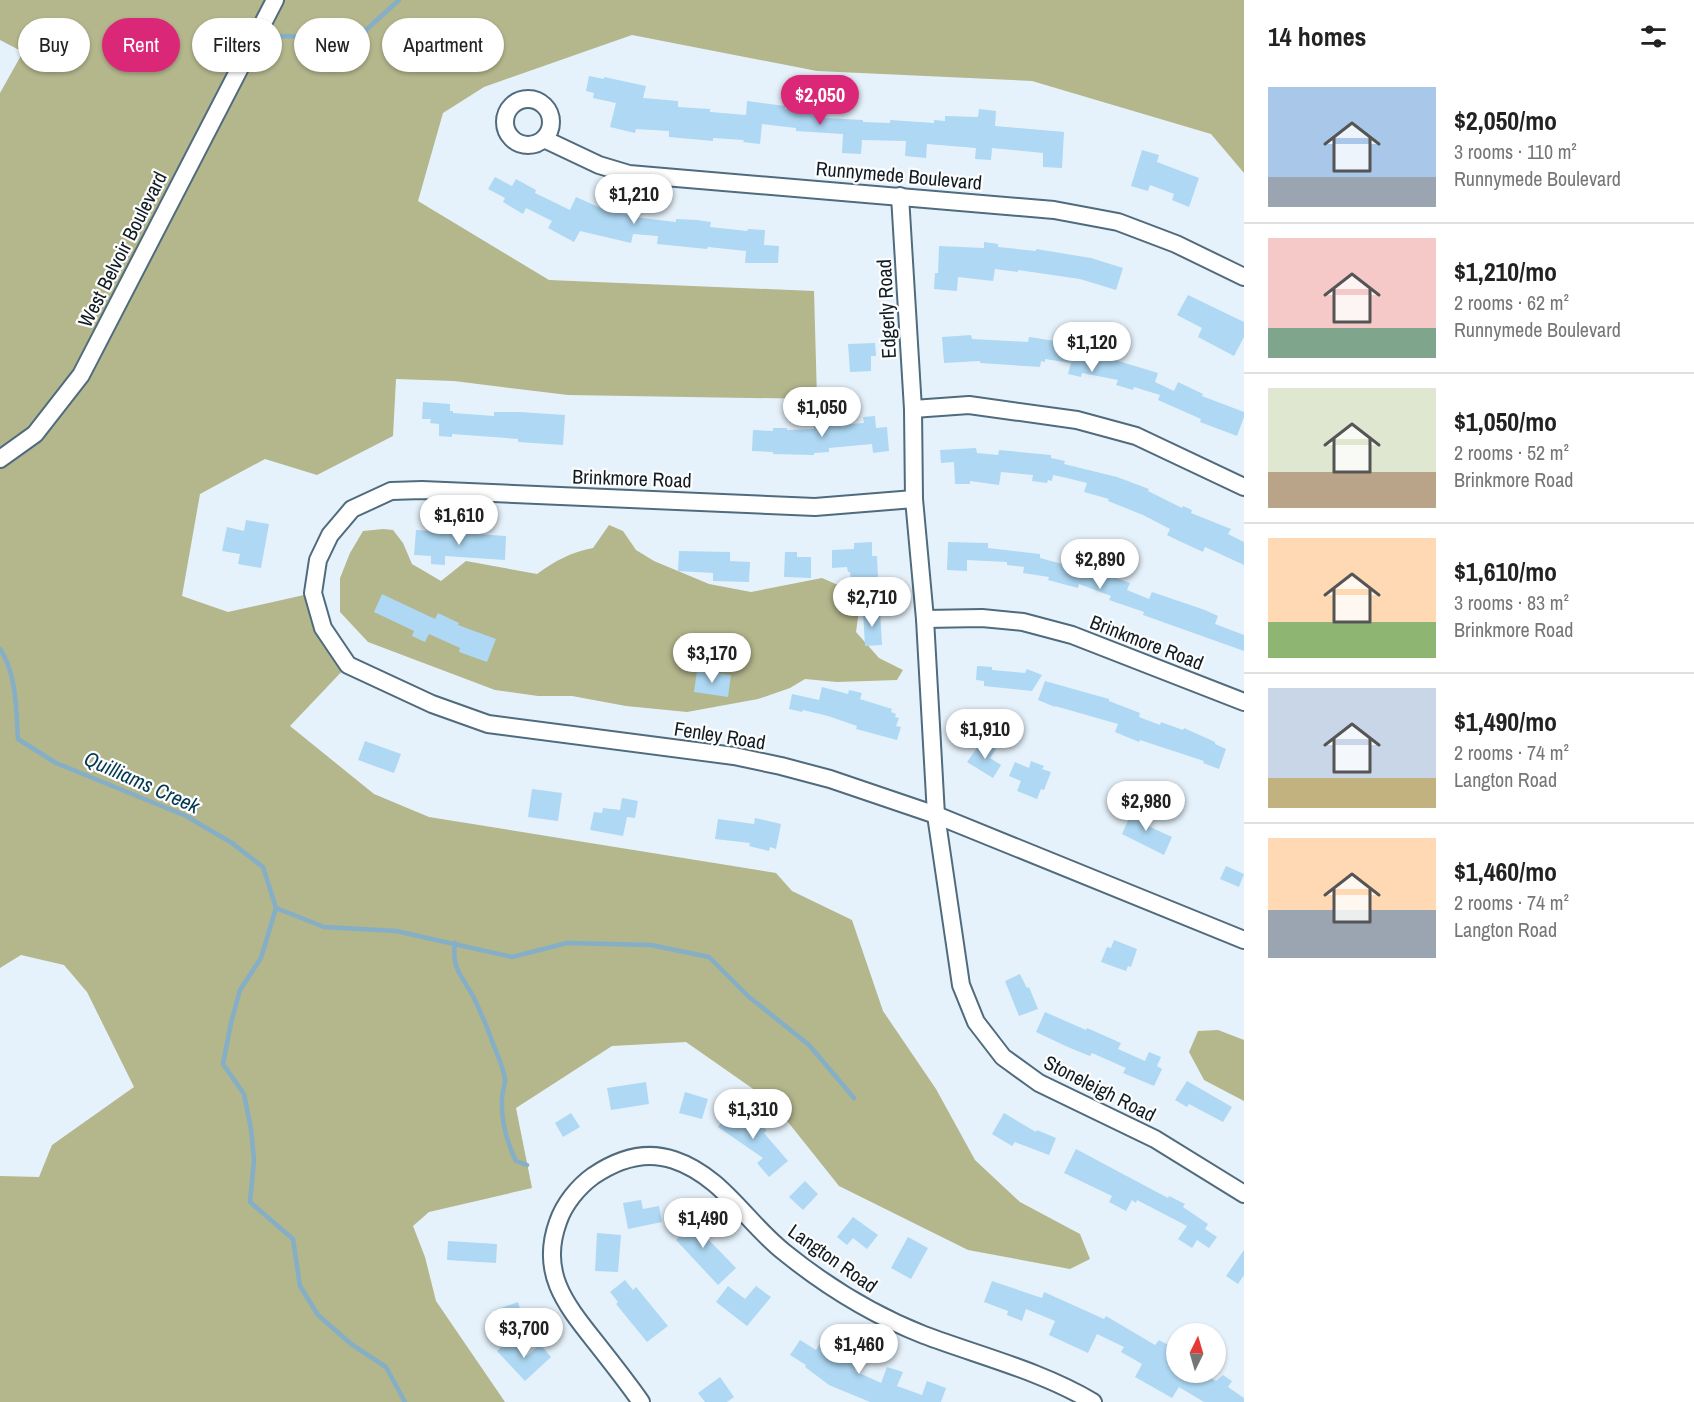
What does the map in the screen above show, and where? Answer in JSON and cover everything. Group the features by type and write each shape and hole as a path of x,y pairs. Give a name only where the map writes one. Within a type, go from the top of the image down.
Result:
{"street":[{"name":"West Belvoir Boulevard","path":"0,459 35,434 81,375 274,0"},
{"name":"Runnymede Boulevard","path":"544,139 598,165 629,174 1054,210 1118,222 1176,244 1244,277"},
{"name":"Edgerly Road","path":"900,196 913,409 914,499 925,619 936,816"},
{"path":"913,409 969,405 1077,420 1136,435 1244,488"},
{"name":"Brinkmore Road","path":"352,509 391,491 422,490 815,507 914,499"},
{"name":"Fenley Road","path":"352,509 330,535 318,560 314,593 323,627 348,665 432,704 488,724 734,756 781,765 830,779 936,816 1244,940"},
{"name":"Brinkmore Road","path":"925,619 982,618 1023,622 1072,635 1244,702"},
{"name":"Stoneleigh Road","path":"936,816 961,985 976,1022 1003,1057 1039,1083 1155,1139 1244,1194"},
{"name":"Langton Road","path":"641,1402 570,1309 560,1292 553,1272 552,1254 554,1234 562,1210 589,1179 607,1167 628,1158 652,1155 684,1164 710,1178 782,1251 856,1302 922,1334 1042,1379 1093,1402"}],"green space":[{"path":"0,0 1244,0 1244,173 1211,134 1032,81 817,71 632,35 484,87 443,113 418,201 549,280 814,291 817,399 568,395 454,381 396,379 393,436 317,475 265,459 200,494 182,596 228,612 313,593 348,665 290,726 374,794 429,817 776,873 792,891 852,920 883,1011 936,1089 975,1160 1020,1202 1080,1234 1090,1259 1070,1269 968,1250 839,1186 772,1102 686,1042 612,1046 516,1108 532,1188 429,1212 413,1226 425,1257 436,1301 505,1402 0,1402 0,1176 39,1177 52,1145 134,1087 87,992 64,965 21,955 0,968 0,93 18,61 18,72 90,72 90,18 18,18 18,49 0,40"},
{"path":"609,525 623,531 636,550 654,561 709,584 751,592 822,578 845,588 860,603 856,632 879,658 903,670 897,680 837,682 805,679 790,688 758,699 687,712 626,706 572,696 538,696 495,690 368,642 340,612 340,578 350,553 363,531 393,530 403,543 412,564 441,581 466,561 537,574 564,558 593,548"},
{"path":"1218,1030 1244,1040 1244,1101 1204,1080 1189,1052 1198,1031"}],"building":[{"path":"589,76 646,86 643,98 678,101 678,107 710,109 710,112 746,115 747,101 785,106 785,109 825,112 825,118 863,120 863,122 890,123 890,120 934,123 934,120 945,121 945,116 978,117 979,109 996,111 995,126 1064,132 1062,168 1043,167 1043,153 992,148 991,160 975,159 976,148 927,144 926,158 905,156 906,141 862,140 861,154 842,153 843,134 796,131 796,128 762,124 760,144 743,142 744,140 713,138 713,141 669,137 669,131 636,129 635,133 610,127 616,103 593,98 594,93 586,91"},
{"path":"1142,150 1159,155 1157,162 1199,178 1189,207 1172,200 1174,194 1150,185 1148,191 1131,186"},
{"path":"495,177 512,186 516,179 536,190 535,193 570,210 576,197 603,209 642,218 676,222 676,219 697,220 711,222 710,227 747,231 748,229 765,230 764,245 779,246 778,263 745,263 746,251 657,244 658,236 633,234 631,243 580,231 574,242 548,228 552,221 526,208 523,214 503,202 505,198 488,189"},
{"path":"984,242 998,244 998,247 1036,251 1036,249 1091,258 1123,268 1116,290 1080,279 995,269 993,281 958,277 957,291 934,289 935,273 938,273 939,246 984,248"},
{"path":"1188,295 1244,322 1244,337 1234,356 1198,337 1202,328 1177,315"},
{"path":"971,335 972,339 1028,342 1029,337 1068,343 1067,346 1112,356 1112,359 1158,373 1155,382 1174,391 1178,382 1203,394 1202,396 1244,412 1244,417 1237,436 1200,422 1201,419 1158,400 1160,395 1134,387 1133,390 1116,385 1118,380 1082,373 1081,377 1068,374 1071,363 1045,359 1045,362 1041,361 1040,367 980,363 980,361 944,363 942,337"},
{"path":"875,343 876,356 871,356 871,371 850,372 848,344"},
{"path":"423,402 450,404 450,411 453,413 494,416 494,412 565,415 563,445 452,434 452,437 439,436 439,424 430,423 431,419 422,419"},
{"path":"875,416 876,428 887,427 889,451 873,453 872,444 829,448 829,452 814,453 814,455 752,451 753,430 814,429 814,424 864,423 863,417"},
{"path":"976,448 977,453 998,455 999,450 1051,455 1051,458 1065,461 1064,464 1117,477 1149,489 1148,491 1182,508 1183,506 1192,510 1191,513 1231,529 1228,534 1244,542 1244,565 1205,547 1203,552 1167,535 1170,529 1143,515 1108,501 1109,499 1084,492 1087,483 1053,475 1052,481 1048,480 1047,483 1032,481 1033,475 1001,472 999,485 970,481 970,484 955,484 954,462 941,463 940,450"},
{"path":"246,520 269,524 261,568 238,564 240,554 222,551 227,527 244,531"},
{"path":"416,530 506,536 505,560 445,556 445,565 431,564 431,556 414,555"},
{"path":"872,542 872,556 877,556 878,579 851,582 847,567 832,568 832,550 854,549 854,543"},
{"path":"948,542 988,543 988,548 1040,554 1040,558 1096,573 1097,571 1130,583 1127,590 1149,599 1152,592 1205,610 1218,616 1215,624 1244,635 1244,651 1143,615 1144,612 1109,600 1111,596 1079,584 1078,588 1048,580 1049,577 1023,573 1024,567 1007,565 1007,562 967,560 967,571 947,570"},
{"path":"679,551 730,552 730,561 750,562 749,582 713,581 713,573 678,571"},
{"path":"785,552 797,552 797,557 811,557 811,578 784,577"},
{"path":"382,594 435,619 438,613 459,623 458,625 496,639 487,662 459,652 460,648 429,634 425,642 412,636 414,631 374,612"},
{"path":"880,610 882,645 865,646 863,611"},
{"path":"977,666 1025,673 1027,669 1042,675 1032,691 984,686 984,681 976,680"},
{"path":"697,670 731,675 728,697 694,692"},
{"path":"1045,681 1109,699 1109,701 1140,713 1139,717 1160,725 1161,722 1183,730 1184,728 1215,742 1226,749 1219,769 1203,763 1204,761 1140,740 1139,742 1115,732 1118,724 1055,707 1038,700"},
{"path":"822,687 848,694 849,690 862,693 860,699 892,709 891,712 899,718 896,726 901,727 897,740 856,729 857,726 828,716 789,709 792,694 819,700"},
{"path":"365,741 401,754 394,773 358,760"},
{"path":"982,741 996,749 990,758 1001,765 993,778 967,762"},
{"path":"1031,761 1044,766 1042,769 1051,772 1044,790 1041,789 1037,799 1017,791 1021,781 1009,776 1015,762 1029,768"},
{"path":"532,789 562,793 558,821 528,817"},
{"path":"622,798 638,801 635,818 627,817 623,836 590,830 594,812 602,813 603,808 620,810"},
{"path":"1135,805 1151,813 1146,825 1172,837 1164,855 1122,834"},
{"path":"755,818 781,824 776,849 770,847 769,851 749,846 750,843 715,839 718,819 754,824"},
{"path":"1226,866 1244,874 1239,887 1220,879"},
{"path":"1114,940 1137,949 1131,967 1128,966 1126,971 1101,962 1107,947 1111,948"},
{"path":"1020,974 1027,988 1029,987 1038,1009 1019,1016 1005,981"},
{"path":"1045,1012 1121,1043 1118,1049 1145,1061 1149,1052 1161,1057 1157,1066 1162,1069 1154,1086 1123,1073 1126,1068 1092,1053 1090,1056 1070,1048 1036,1032"},
{"path":"1187,1081 1232,1107 1223,1122 1189,1104 1187,1107 1175,1100"},
{"path":"646,1082 649,1104 611,1110 607,1088"},
{"path":"685,1092 708,1099 702,1119 679,1113"},
{"path":"732,1106 767,1130 764,1133 788,1161 769,1177 757,1163 763,1158 718,1127"},
{"path":"571,1113 580,1127 563,1137 555,1123"},
{"path":"1004,1113 1036,1132 1037,1130 1056,1138 1049,1155 1015,1142 1012,1146 992,1134"},
{"path":"1076,1149 1168,1198 1169,1196 1185,1204 1183,1207 1208,1224 1205,1229 1217,1237 1209,1248 1197,1240 1192,1248 1178,1239 1187,1226 1137,1200 1136,1203 1132,1200 1126,1211 1109,1202 1112,1196 1064,1173"},
{"path":"805,1181 818,1194 803,1210 789,1197"},
{"path":"641,1200 643,1209 659,1206 662,1222 628,1229 623,1203"},
{"path":"688,1210 699,1220 696,1223 708,1235 706,1237 736,1268 718,1285 676,1240 685,1231 676,1222"},
{"path":"853,1217 878,1235 867,1249 853,1238 847,1245 837,1237"},
{"path":"597,1233 621,1235 618,1272 595,1271"},
{"path":"908,1237 928,1248 911,1279 891,1268"},
{"path":"448,1241 497,1244 496,1263 447,1260"},
{"path":"1244,1250 1244,1275 1238,1284 1226,1276"},
{"path":"625,1280 633,1290 636,1287 668,1326 647,1342 616,1304 618,1302 610,1292"},
{"path":"992,1281 1042,1298 1044,1292 1104,1319 1106,1316 1155,1345 1159,1340 1166,1344 1166,1383 1226,1383 1226,1377 1232,1381 1228,1387 1244,1398 1244,1402 1204,1402 1179,1387 1172,1398 1135,1377 1142,1364 1121,1352 1124,1347 1097,1334 1088,1353 1049,1335 1055,1321 1026,1309 1022,1321 1007,1315 1008,1311 984,1302"},
{"path":"728,1286 745,1299 756,1286 771,1297 747,1326 716,1302"},
{"path":"518,1302 525,1325 503,1332 495,1310"},
{"path":"826,1335 862,1355 855,1371 881,1383 887,1367 903,1372 897,1386 922,1395 927,1381 946,1388 941,1402 870,1402 829,1385 805,1367 806,1365 790,1355 800,1340 816,1350"},
{"path":"511,1338 527,1356 540,1344 551,1357 525,1381 497,1351"},
{"path":"720,1377 734,1397 727,1402 705,1402 698,1393"}],"waterway":[{"path":"282,36 336,37 366,30 399,0"},
{"name":"Quilliams Creek","path":"0,649 13,681 18,739 56,763 186,816 232,843 263,867 276,908 261,958 240,990 223,1064 244,1094 251,1129 254,1160 250,1202 293,1239 300,1286 318,1315 351,1344 386,1367 405,1402"},
{"path":"276,908 324,927 396,931 512,957 567,943 651,945 709,957 748,996 809,1045 854,1098"},
{"path":"455,943 456,966 481,1013 503,1070 505,1080 502,1115 509,1146 516,1161 527,1165"}]}
